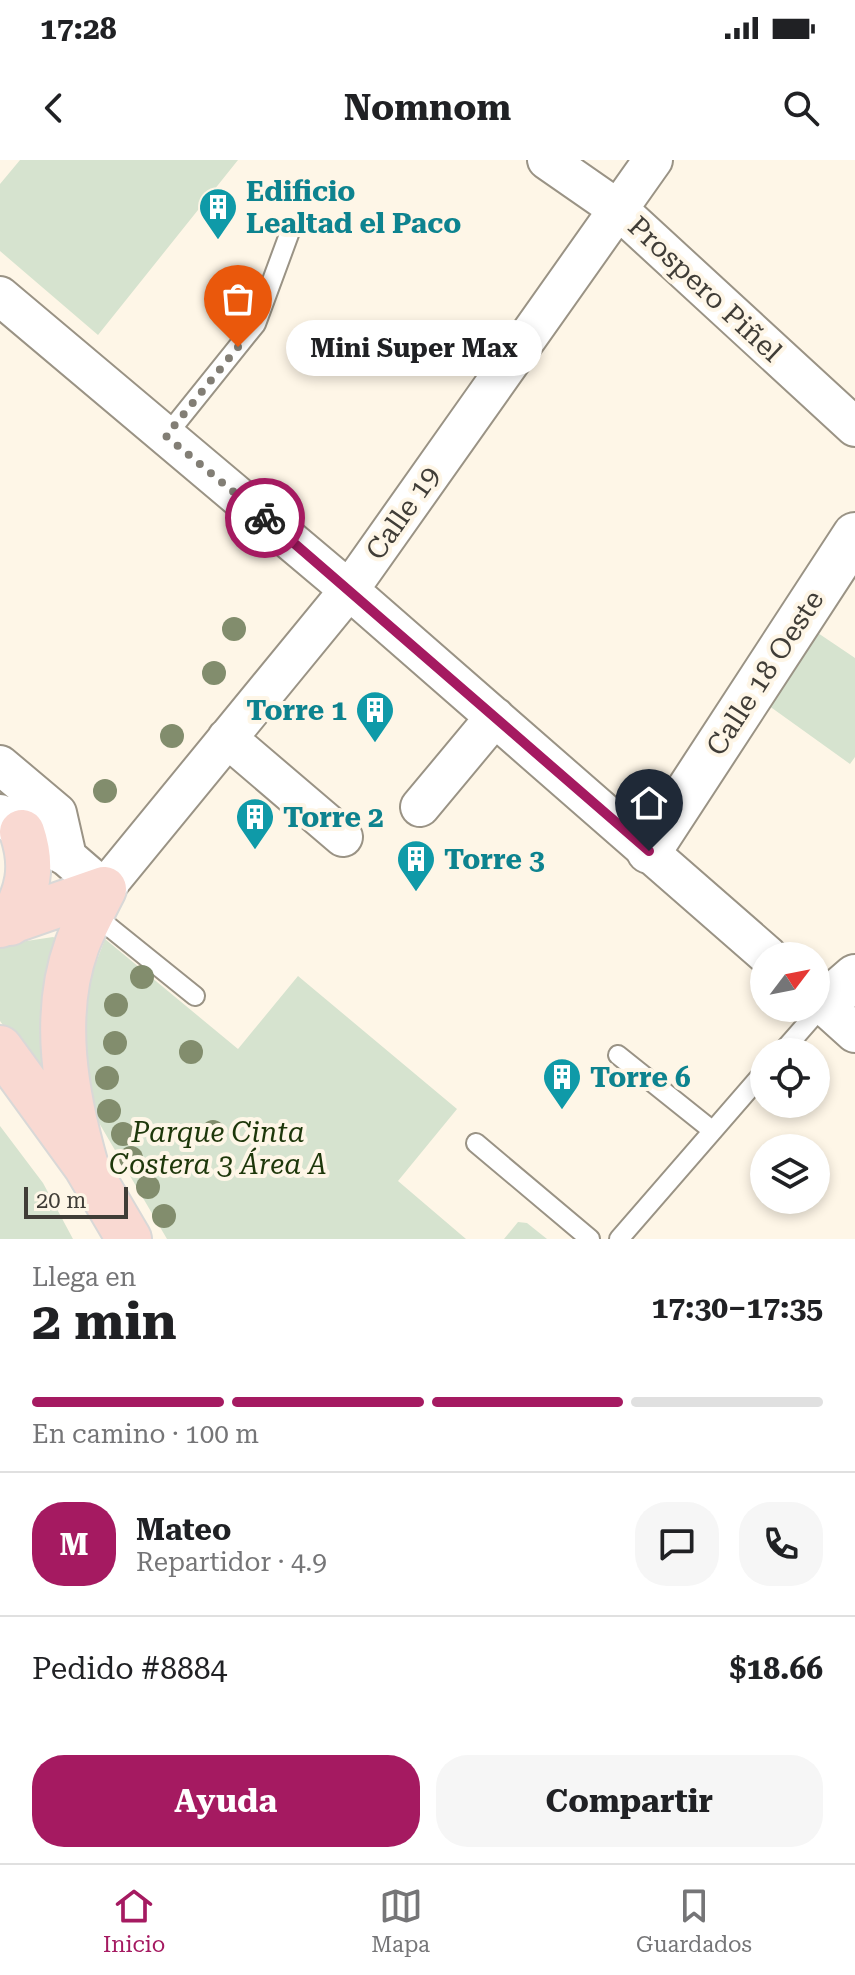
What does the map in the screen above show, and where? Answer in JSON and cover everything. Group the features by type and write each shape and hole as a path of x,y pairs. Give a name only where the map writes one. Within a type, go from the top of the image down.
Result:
{"main road":[{"path":"5,924 25,898 29,877 28,852 11,823"},
{"path":"5,924 98,901"},
{"path":"86,1166 70,1111 63,1048 67,989 76,947 98,901"},
{"path":"0,1048 86,1166 129,1239"}],"street":[{"name":"Prospero Piñel","path":"547,160 619,210 855,427"},
{"name":"Calle 19","path":"98,901 349,590 653,160"},
{"path":"0,296 349,590 752,942"},
{"name":"Calle 18 Oeste","path":"649,851 855,535"},
{"path":"420,807 495,717"},
{"path":"227,738 343,837"},
{"path":"0,765 57,813 67,857 98,901"},
{"path":"11,823 67,857"},
{"path":"832,993 855,1033"}],"lane":[{"path":"166,436 256,324 291,229"},
{"path":"98,901 195,996"},
{"path":"794,1038 832,993"},
{"path":"618,1055 713,1131"},
{"path":"619,1239 750,1088"},
{"path":"476,1143 590,1239"}],"green space":[{"path":"20,160 238,160 98,335 0,251 0,184"},
{"path":"812,629 855,658 855,757 850,764 765,703"},
{"path":"53,937 61,940 46,1066 38,1072 0,1021 0,945"},
{"name":"Parque Cinta Costera 3 Área A","path":"105,939 238,1049 298,976 457,1109 398,1181 466,1239 167,1239 95,1116 81,1036 89,981"},
{"path":"0,1126 43,1183 73,1239 0,1239"},
{"path":"518,1222 527,1223 547,1239 504,1239"}],"way so far":[{"path":"238,347 166,436 265,518"}],"place":[{"name":"Edificio Lealtad el Paco","path":"218,241"},
{"name":"Mini Super Max","path":"238,347"},
{"name":"Torre 1","path":"375,744"},
{"name":"Torre 2","path":"255,851"},
{"name":"Torre 3","path":"416,893"},
{"name":"Torre 6","path":"562,1111"}],"route":[{"path":"265,518 649,851"}]}
